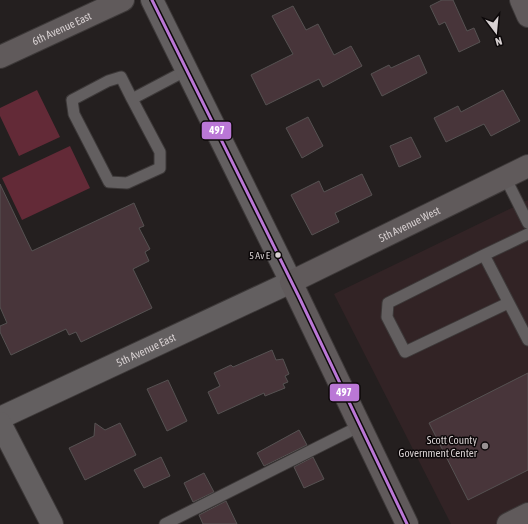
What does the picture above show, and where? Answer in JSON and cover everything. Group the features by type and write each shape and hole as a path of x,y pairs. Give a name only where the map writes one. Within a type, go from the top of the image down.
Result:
{"street":[{"name":"6th Avenue East","path":"0,57 123,0"},
{"path":"152,0 291,282 407,524"},
{"path":"521,0 528,16"},
{"name":"5th Avenue West","path":"291,282 528,166"},
{"name":"5th Avenue East","path":"0,418 291,282"},
{"path":"0,423 52,524"},
{"path":"508,524 528,514"}],"lane":[{"path":"132,99 186,70"},
{"path":"121,77 132,99 160,152 160,168 127,183 109,182 74,114 72,100 108,81 121,77"},
{"path":"505,178 528,223"},
{"path":"508,303 405,352 387,317 388,303 528,234"},
{"path":"484,255 528,340"},
{"path":"165,524 360,426"}],"shaded area":[{"path":"37,90 60,137 19,156 0,116 0,108"},
{"path":"70,146 90,188 22,220 2,178"},
{"path":"528,200 528,524 451,524 334,294"}],"building":[{"path":"442,0 453,0 467,31 474,28 480,42 459,52 445,22 439,25 430,6"},
{"path":"293,6 306,30 318,24 334,55 351,46 362,66 323,87 319,79 266,105 251,75 293,54 272,16"},
{"path":"419,55 427,73 382,96 371,74 389,65 391,68"},
{"path":"503,90 520,121 491,136 484,124 446,142 434,118 458,106 461,112"},
{"path":"308,117 323,146 302,158 286,128"},
{"path":"411,137 421,157 399,167 390,146"},
{"path":"362,174 372,195 335,213 339,222 312,235 291,195 319,181 324,192"},
{"path":"0,184 32,251 134,203 144,226 139,228 150,249 145,252 149,261 133,269 152,308 81,342 76,332 69,335 66,329 11,355 0,332 0,326 7,323 0,307"},
{"path":"272,350 276,360 283,359 289,374 285,376 288,382 283,384 285,388 265,396 264,393 218,414 208,392 220,386 214,373 231,365 233,367"},
{"name":"Scott County Government Center","path":"528,373 528,470 468,500 429,423"},
{"path":"168,380 187,421 167,431 147,389"},
{"path":"95,423 105,430 120,423 136,455 85,480 69,448 94,436"},
{"path":"299,430 307,445 264,466 257,453"},
{"path":"161,457 170,476 144,488 134,470"},
{"path":"313,457 324,479 304,488 294,467"},
{"path":"204,473 214,492 193,502 184,483"},
{"path":"226,501 237,524 203,524 199,515"}],"transit line":[{"name":"497","path":"152,0 299,297 407,524"}],"place":[{"name":"5 Av E","path":"278,255"},
{"name":"Scott County Government Center","path":"485,446"}]}
